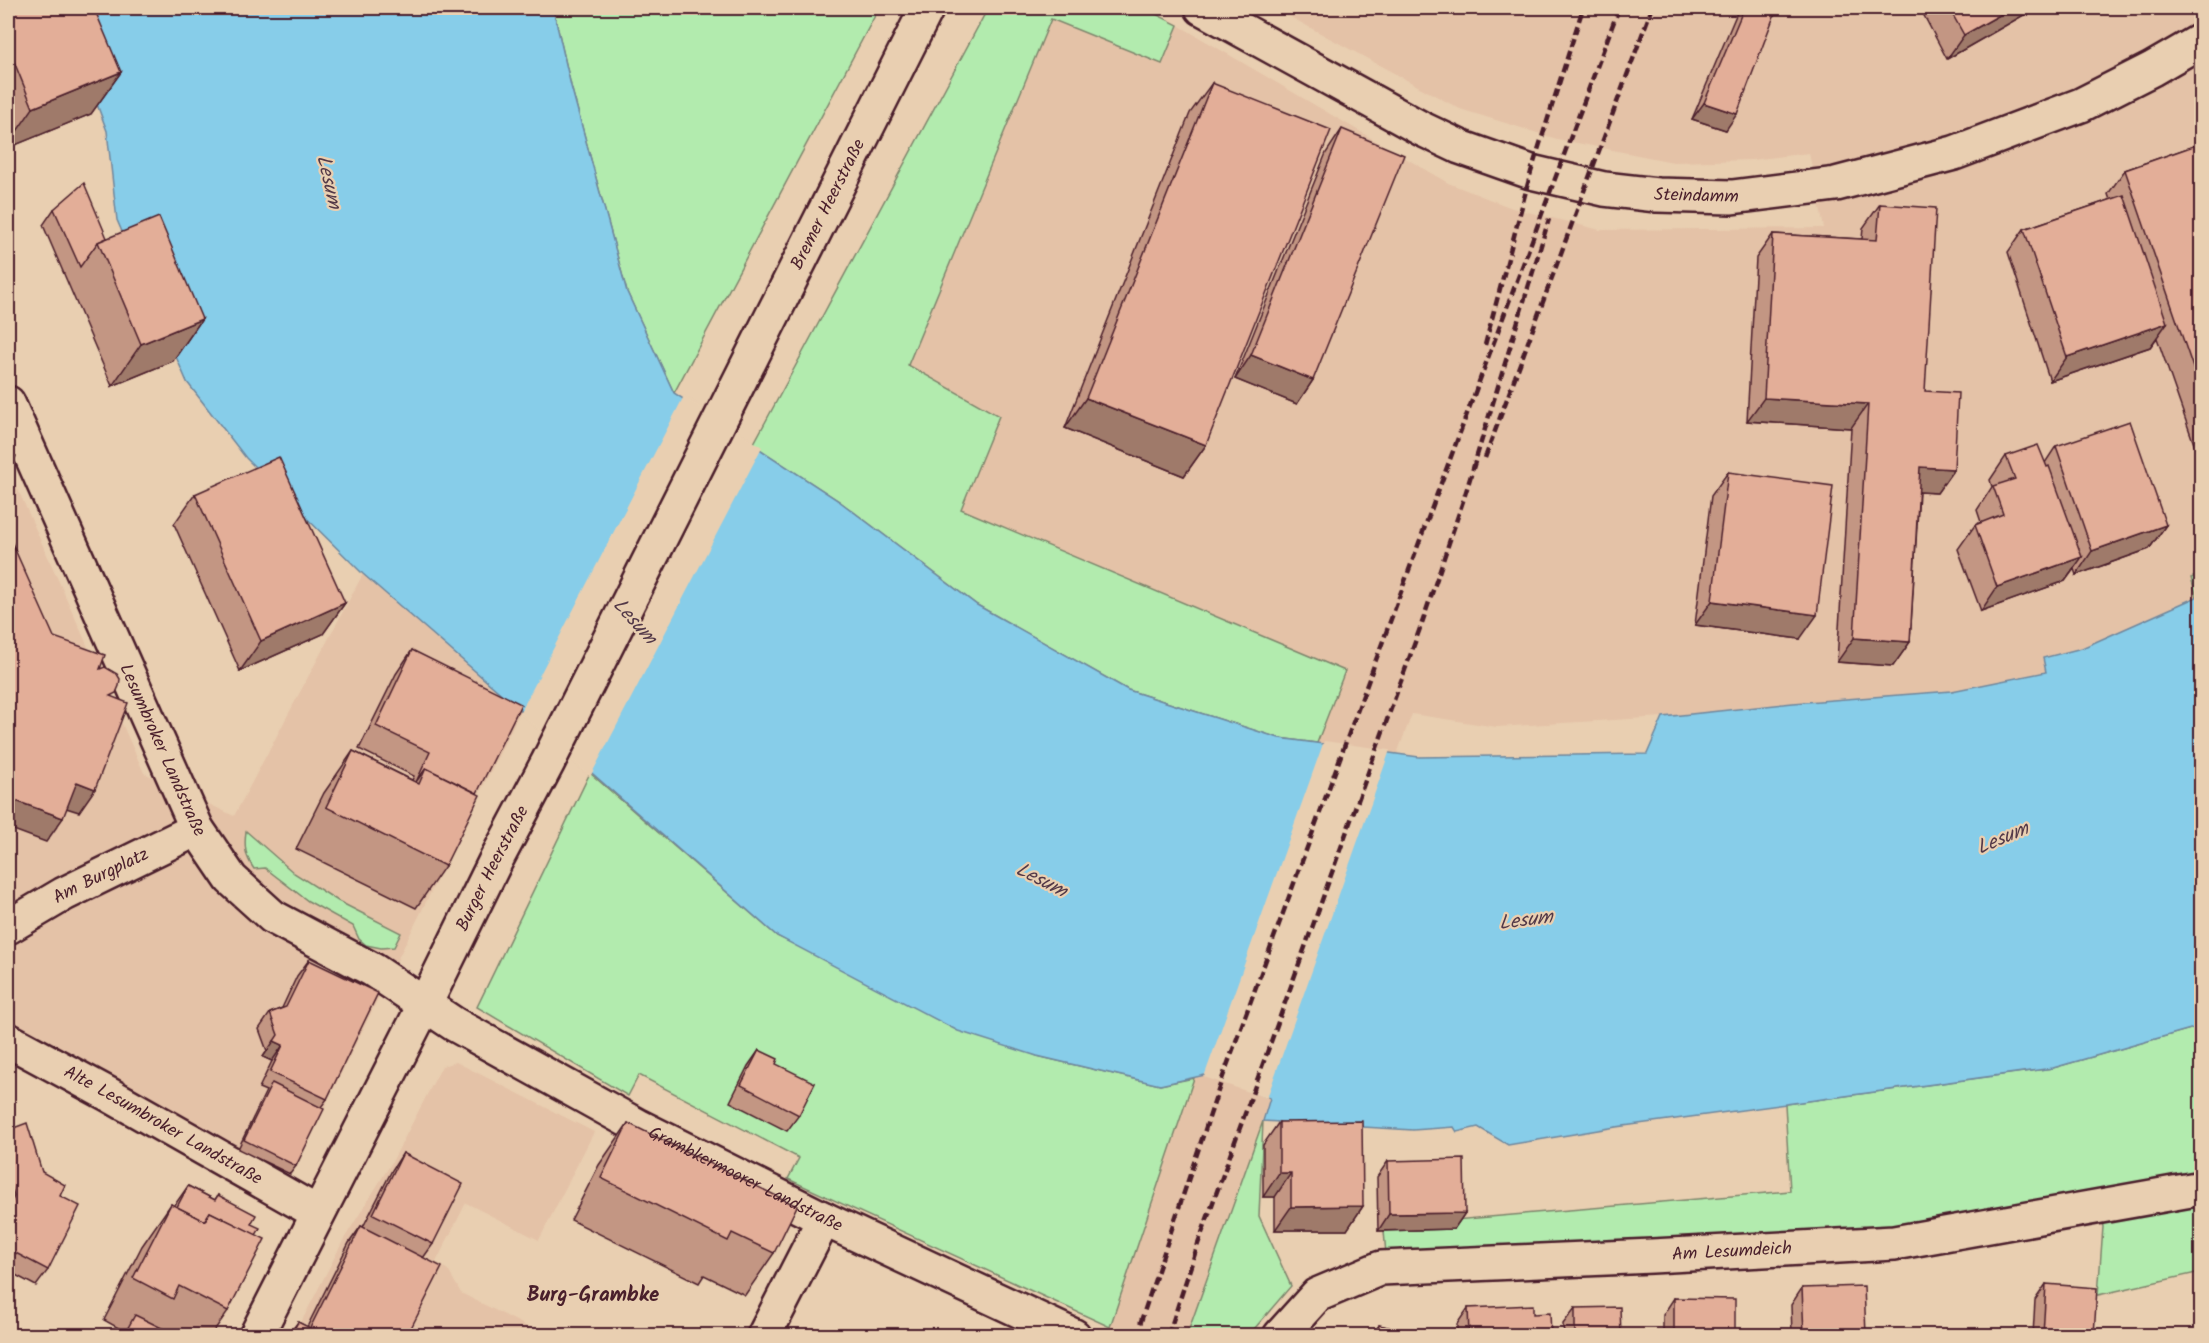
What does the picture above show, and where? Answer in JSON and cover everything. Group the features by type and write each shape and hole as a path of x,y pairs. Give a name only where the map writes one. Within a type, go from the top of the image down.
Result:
{"street":[{"name":"Bremer Heerstraße","path":"729,401 927,8"},
{"name":"Steindamm","path":"1202,8 1422,129 1460,147 1532,172 1604,189 1657,195 1710,197 1732,197 1836,184 1954,153 2081,105 2152,69 2202,40"},
{"name":"Burger Heerstraße","path":"256,1335 426,1004 494,864 548,762 729,401"},
{"name":"Lesumbroker Landstraße","path":"8,403 197,828 231,879 273,917 373,970 426,1004"},
{"name":"Am Burgplatz","path":"8,927 64,894 197,828"},
{"name":"Grambkermoorer Landstraße","path":"426,1004 454,1024 638,1126 824,1219 1074,1335"},
{"name":"Alte Lesumbroker Landstraße","path":"8,1040 318,1213"},
{"name":"Am Lesumdeich","path":"1280,1335 1317,1295 1381,1268 1894,1243 2202,1188"},
{"path":"764,1335 824,1219"}],"shaded area":[{"path":"988,8 1144,8 1178,25 1448,183 1512,208 1600,230 1824,228 1809,153 1751,160 1673,162 1557,139 1460,109 1274,8 2201,8 2202,574 2191,578 2197,597 2082,648 2043,658 2047,672 1952,691 1793,703 1663,717 1497,727 1412,714 1397,754 1317,743 1344,671 960,509 825,320 827,305"},
{"path":"8,467 144,773 234,816 363,574 521,710 282,1193 8,1036"},
{"path":"456,1062 594,1132 539,1240 466,1203 436,1262 448,1270 461,1293 544,1335 294,1336 344,1239 392,1162 442,1066"},
{"path":"1205,1075 1270,1099 1187,1335 1107,1336 1194,1078"}],"green space":[{"path":"553,8 879,8 674,393 627,292 571,86"},
{"path":"988,8 1144,8 1178,25 1162,64 1051,19 908,365 999,416 961,509 1345,671 1317,743 1279,738 1128,690 977,605 839,501 753,445"},
{"path":"2201,574 2201,595 2197,597 2191,578"},
{"path":"590,773 777,936 1037,1056 1160,1085 1194,1078 1110,1327 788,1179 799,1158 639,1075 628,1096 477,1007"},
{"path":"246,831 294,873 338,901 401,933 394,947 381,948 366,945 359,939 353,926 308,901 265,868 254,869 246,851"},
{"path":"2201,1026 2201,1272 2098,1295 2103,1227 2099,1196 1912,1226 1386,1254 1384,1231 1454,1220 1790,1191 1785,1104 2053,1068"},
{"path":"1263,1121 1259,1216 1291,1286 1249,1335 1187,1335"}],"water":[{"name":"Lesum","path":"61,8 553,8 571,86 627,292 674,393 839,501 977,605 1128,690 1279,738 1419,757 1647,754 1663,717 1793,703 1952,691 2046,672 2043,658 2082,648 2201,595 2201,1026 2053,1068 1616,1127 1508,1145 1478,1127 1457,1132 1454,1127 1413,1130 1263,1121 1270,1098 1205,1075 1160,1085 1037,1056 958,1031 777,936 363,574 246,458 187,382 117,220 107,131"}],"pier":[{"path":"684,396 762,447 590,777 520,713"},
{"path":"1324,741 1390,750 1267,1098 1204,1077"}],"building":[{"path":"8,8 94,8 121,72 33,108 8,47"},
{"path":"1744,8 1777,8 1737,114 1704,103"},
{"path":"1949,8 2012,8 1964,35"},
{"path":"1212,83 1331,130 1206,445 1086,398"},
{"path":"1342,129 1404,155 1313,380 1251,355"},
{"path":"2202,143 2202,394 2125,170"},
{"path":"84,183 107,238 98,242 80,267 54,209"},
{"path":"2124,195 2167,323 2067,357 2024,229"},
{"path":"1880,204 1936,208 1925,391 1958,393 1954,469 1920,467 1910,642 1854,638 1868,404 1764,398 1773,234 1877,240"},
{"path":"159,217 202,319 141,344 98,242"},
{"path":"2130,421 2166,525 2092,551 2056,446"},
{"path":"2038,445 2047,467 2049,466 2082,557 1997,587 1975,525 2003,514 1993,486 2015,479 2006,456"},
{"path":"8,453 16,456 8,479"},
{"path":"279,457 345,603 261,641 195,494"},
{"path":"1728,472 1833,486 1817,615 1712,601"},
{"path":"8,534 54,637 105,655 100,669 105,667 117,674 120,679 116,693 110,696 128,703 95,789 77,782 63,818 8,798"},
{"path":"412,650 521,704 477,793 426,768 416,782 430,752 376,726"},
{"path":"353,751 419,784 426,768 480,795 445,866 326,807"},
{"path":"309,960 378,993 327,1099 270,1072 283,1045 274,1041 278,1035 270,1013 286,1007"},
{"path":"759,1050 778,1059 776,1064 815,1083 799,1115 741,1085"},
{"path":"272,1083 324,1109 296,1166 244,1140"},
{"path":"1362,1121 1363,1206 1291,1207 1291,1173 1279,1173 1279,1122"},
{"path":"27,1123 42,1172 65,1185 60,1196 80,1206 48,1270 8,1249 8,1211 14,1196 8,1175 8,1130"},
{"path":"628,1123 797,1206 774,1253 732,1233 728,1241 601,1178"},
{"path":"403,1153 463,1184 433,1244 373,1214"},
{"path":"1464,1159 1465,1213 1389,1214 1388,1161"},
{"path":"188,1186 215,1200 218,1195 256,1215 251,1224 260,1228 256,1235 210,1212 204,1221 177,1207"},
{"path":"171,1204 205,1221 210,1212 265,1239 228,1311 179,1286 173,1299 133,1278"},
{"path":"361,1226 442,1267 410,1330 422,1335 291,1335 298,1322 310,1328"},
{"path":"2046,1284 2097,1288 2094,1335 2043,1335"},
{"path":"1864,1286 1866,1335 1804,1335 1802,1288"},
{"path":"1674,1298 1735,1299 1735,1335 1674,1335"},
{"path":"1533,1305 1533,1314 1550,1313 1551,1335 1469,1335 1468,1308"},
{"path":"1620,1307 1621,1335 1575,1335 1575,1308"},
{"path":"135,1315 176,1335 124,1335"},
{"path":"1379,1325 1420,1335 1376,1335"},
{"path":"931,1328 948,1335 928,1335"}],"railway":[{"path":"1485,345 1531,172 1583,8"},
{"path":"1136,1336 1221,1082 1434,502 1619,8"},
{"path":"1485,458 1652,8"},
{"path":"1168,1336 1198,1244 1423,620 1464,498 1549,219"}],"district":[{"name":"Burg-Grambke","path":"593,1295"}]}
